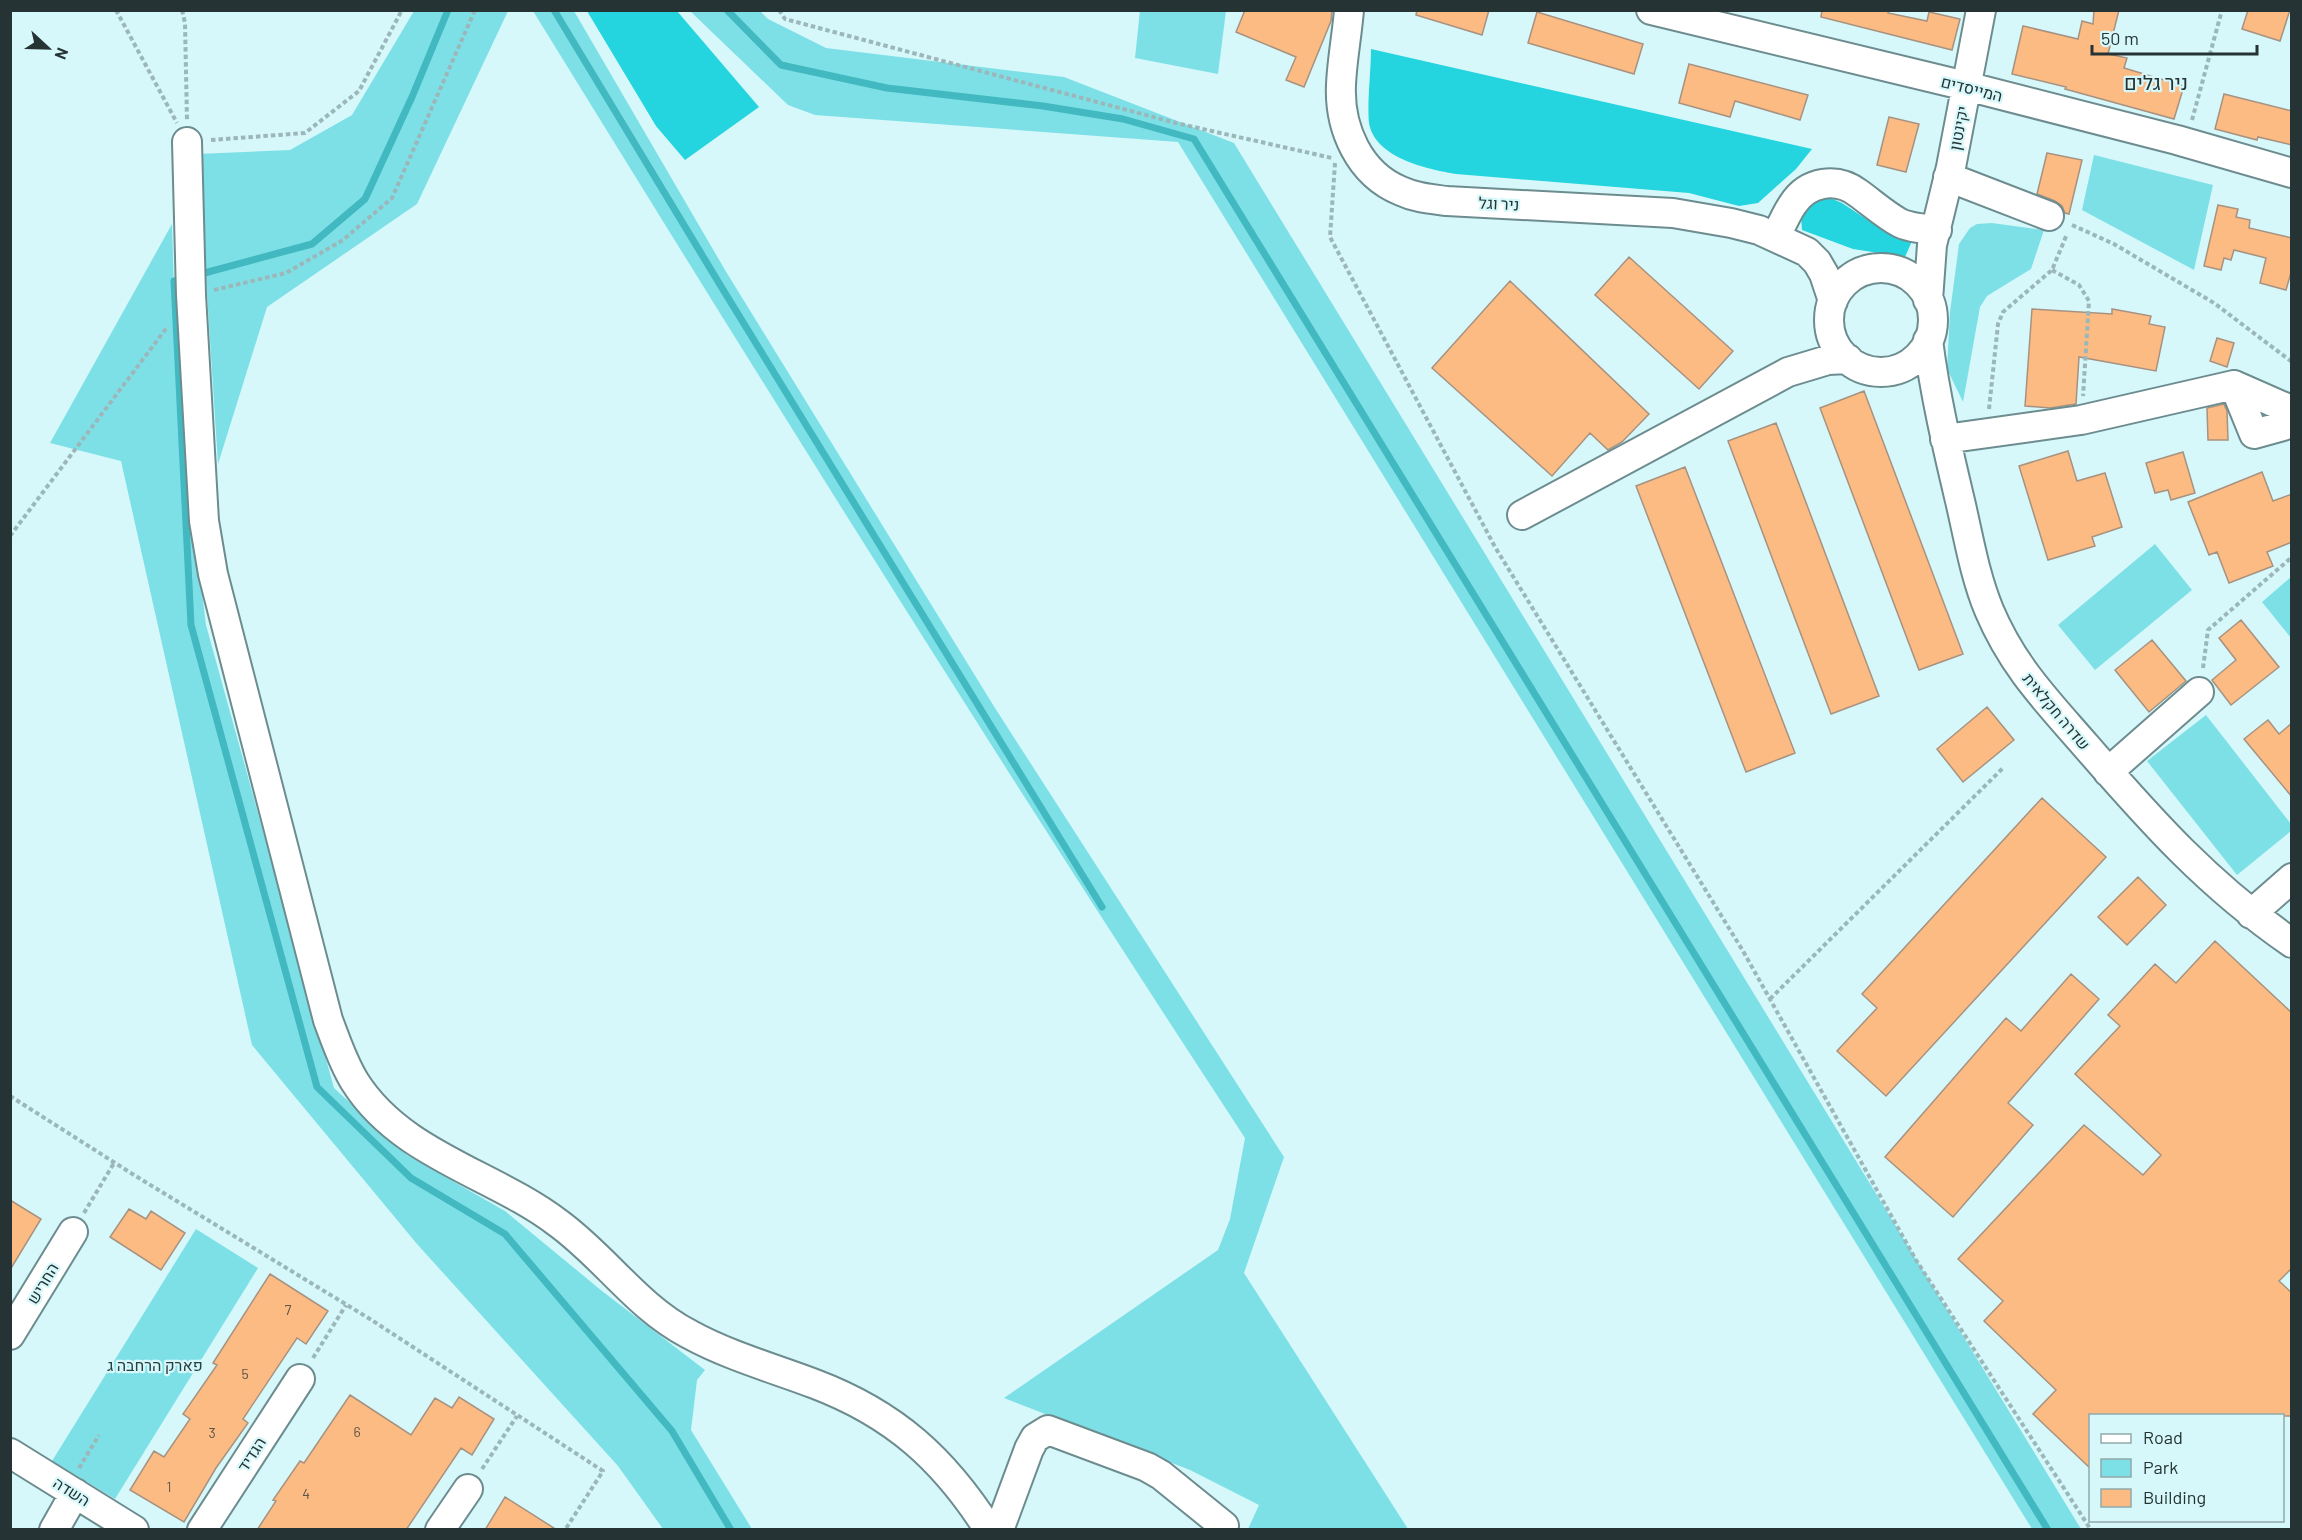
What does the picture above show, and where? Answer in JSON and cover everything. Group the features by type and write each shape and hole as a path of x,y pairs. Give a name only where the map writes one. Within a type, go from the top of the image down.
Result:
{"street":[{"name":"ניר וגל","path":"1349,10 1341,86 1348,133 1355,150 1366,166 1384,182 1401,191 1419,197 1447,201 1683,214 1731,223 1866,270"},
{"name":"המייסדים","path":"1651,10 1966,86 2292,173"},
{"name":"יקינטון","path":"1928,300 1934,238 1981,10"},
{"path":"187,142 191,295 204,521 213,574 328,1020 339,1051 356,1084 400,1131 433,1153 531,1204 560,1224 624,1286 685,1333 713,1347 843,1396 875,1411 932,1455 953,1478 989,1530"},
{"path":"1948,177 2049,216"},
{"path":"1787,242 1793,203 1803,192 1816,185 1831,182 1845,185 1900,223 1934,238"},
{"name":"יקינטון","path":"1896,270 1911,268 1921,261 1934,238"},
{"name":"ניר וגל","path":"1787,242 1807,252 1817,262 1829,286 1831,313"},
{"path":"1879,268 1896,270 1912,278 1924,290 1932,323 1928,340 1919,355 1905,365 1889,371 1872,371 1856,366 1833,342 1831,313 1836,292 1847,280 1866,270 1879,268"},
{"path":"1788,372 1806,354 1831,313"},
{"name":"שדרה חקלאית","path":"1928,340 1938,408 1976,571 1989,610 2010,652 2032,685 2181,853 2251,914 2292,943"},
{"path":"1522,515 1788,372 1828,360 1848,359"},
{"name":"שדרה חקלאית","path":"1889,371 1915,380 1928,392 1938,408"},
{"path":"1945,439 2081,420 2234,385"},
{"path":"2108,772 2199,692"},
{"path":"2251,914 2292,878"},
{"name":"החריש","path":"10,1335 72,1232"},
{"name":"הגדיד","path":"202,1530 300,1379"},
{"path":"999,1530 1029,1449 1035,1438 1048,1430 1147,1467 1161,1475 1224,1526"},
{"name":"השדה","path":"10,1453 134,1530"},
{"path":"440,1530 468,1489"},
{"path":"54,1530 71,1490"}],"path":[{"path":"116,10 187,142"},
{"path":"182,10 185,23 187,142"},
{"path":"187,142 305,133 359,91 402,10"},
{"path":"10,536 191,295 286,273 343,240 392,198 474,10"},
{"path":"778,10 785,19 1153,117 1335,158 1330,237 1495,547 1743,951 1916,1260 2091,1530"},
{"path":"2186,143 2222,10"},
{"path":"1987,434 1998,324 2003,312 2052,270 2071,224 2114,244 2214,303 2292,362"},
{"path":"2052,270 2079,285 2089,302 2081,420"},
{"path":"2199,692 2208,630 2292,556"},
{"path":"1770,999 2002,768"},
{"path":"10,1096 114,1163 346,1305 603,1472 565,1530"},
{"path":"72,1232 114,1163"},
{"path":"300,1379 346,1305"},
{"path":"468,1489 517,1416"},
{"path":"71,1490 99,1435"}],"green space":[{"path":"1140,10 1226,11 1218,74 1135,58"},
{"path":"414,11 508,11 417,204 267,307 218,464 198,154 290,150 352,115"},
{"path":"533,11 574,11 725,270 995,708 1284,1157 1244,1273 1408,1529 1248,1529 1259,1505 1190,1470 1004,1398 1218,1250 1230,1219 1245,1138 885,577"},
{"path":"690,11 760,11 768,19 826,48 1064,77 1234,143 2081,1529 2032,1529 1178,142 815,115 788,105"},
{"path":"2094,155 2213,185 2194,270 2082,210"},
{"path":"1992,223 2044,230 2031,269 1987,296 1980,307 1963,402 1947,369 1950,312 1959,244 1970,228 1977,224"},
{"path":"172,224 177,386 206,625 334,1088 407,1155 505,1211 602,1291 705,1370 697,1380 691,1430 752,1529 663,1529 618,1466 417,1244 252,1045 121,461 50,443"},
{"path":"2155,544 2192,590 2095,670 2058,625"},
{"path":"2291,577 2291,638 2262,602"},
{"path":"2206,715 2291,824 2291,831 2237,875 2147,761"},
{"name":"פארק הרחבה ג","path":"196,1229 258,1268 115,1499 52,1461"}],"shaded area":[{"path":"587,11 677,11 759,107 685,160 656,126"},
{"path":"1371,49 1812,149 1796,169 1758,203 1739,206 1689,193 1456,174 1431,169 1404,160 1392,153 1373,135 1369,123"},
{"path":"1830,198 1842,203 1880,228 1912,241 1905,257 1853,249 1802,230 1801,217 1816,200"}],"building":[{"path":"1245,10 1332,10 1331,21 1304,87 1286,80 1296,57 1236,32"},
{"path":"1417,10 1489,10 1482,35 1416,15"},
{"path":"1822,10 1889,10 1888,13 1927,21 1929,12 1960,19 1952,50 1821,17"},
{"path":"2094,10 2119,10 2108,54 2127,58 2124,68 2184,86 2174,119 2065,89 2066,87 2012,74 2023,26 2078,39 2082,21 2093,24"},
{"path":"2248,10 2290,10 2280,41 2242,29"},
{"path":"1537,12 1643,44 1634,74 1528,43"},
{"path":"1689,64 1808,95 1800,120 1735,101 1730,117 1679,103"},
{"path":"2224,94 2292,111 2292,145 2258,137 2257,140 2215,129"},
{"path":"1889,117 1919,124 1906,172 1877,165"},
{"path":"2047,153 2082,160 2069,214 2065,213 2062,206 2055,201 2037,194"},
{"path":"2218,205 2238,209 2236,217 2250,220 2249,228 2292,238 2292,269 2286,290 2260,283 2266,258 2234,250 2231,260 2224,258 2221,270 2204,266"},
{"path":"1629,257 1733,351 1699,389 1595,295"},
{"path":"1510,281 1649,414 1622,442 1608,450 1590,433 1552,476 1432,368"},
{"path":"2032,309 2112,314 2112,309 2151,316 2149,324 2165,327 2156,371 2079,357 2076,404 2050,408 2025,406"},
{"path":"2217,338 2234,343 2227,367 2210,361"},
{"path":"1864,391 1963,654 1919,670 1820,408"},
{"path":"2224,404 2227,411 2228,440 2208,440 2207,408"},
{"path":"1776,423 1879,696 1831,714 1728,441"},
{"path":"2068,451 2077,481 2105,473 2122,527 2092,537 2095,546 2048,560 2019,466"},
{"path":"2183,452 2195,493 2171,500 2168,490 2155,493 2146,463"},
{"path":"1685,467 1795,753 1746,772 1636,486"},
{"path":"2262,472 2273,501 2292,494 2292,542 2267,552 2273,566 2229,583 2217,552 2209,555 2188,502"},
{"path":"2241,620 2279,667 2231,705 2212,680 2236,660 2219,638"},
{"path":"2152,640 2186,681 2149,712 2115,670"},
{"path":"1987,707 2014,740 1963,782 1937,749"},
{"path":"2268,720 2279,734 2292,723 2292,797 2244,739"},
{"path":"2042,798 2106,857 1886,1096 1837,1051 1877,1008 1862,994"},
{"path":"2138,877 2166,905 2127,945 2098,917"},
{"path":"2215,941 2292,1013 2292,1268 2279,1281 2292,1293 2292,1416 2284,1416 2284,1414 2089,1414 2089,1467 2033,1414 2056,1390 1984,1321 2003,1301 1958,1259 2084,1125 2143,1175 2161,1155 2075,1074 2120,1026 2108,1015 2155,964 2176,983"},
{"path":"2071,974 2099,999 2008,1103 2033,1125 1953,1217 1885,1157 2006,1018 2021,1031"},
{"path":"10,1200 41,1219 10,1270"},
{"path":"129,1209 146,1219 151,1211 185,1233 161,1270 110,1237"},
{"path":"270,1274 328,1311 306,1344 297,1338 243,1419 248,1423 216,1468 184,1522 130,1490 154,1451 164,1457 190,1419 183,1414 217,1365 213,1363"},
{"path":"350,1395 411,1435 435,1398 452,1408 459,1397 494,1419 472,1455 461,1448 406,1530 257,1530 276,1501 273,1500 300,1461 304,1463"},
{"path":"505,1497 557,1530 485,1530"}],"waterway":[{"path":"197,275 312,244 365,199 412,97 448,10"},
{"path":"554,10 1102,907"},
{"path":"727,10 781,65 887,88 1043,106 1123,119 1194,139 2048,1530"},
{"path":"184,279 174,281 191,625 317,1087 411,1178 505,1234 672,1431 731,1530"}],"district":[{"name":"ניר גלים","path":"2156,82"}]}
